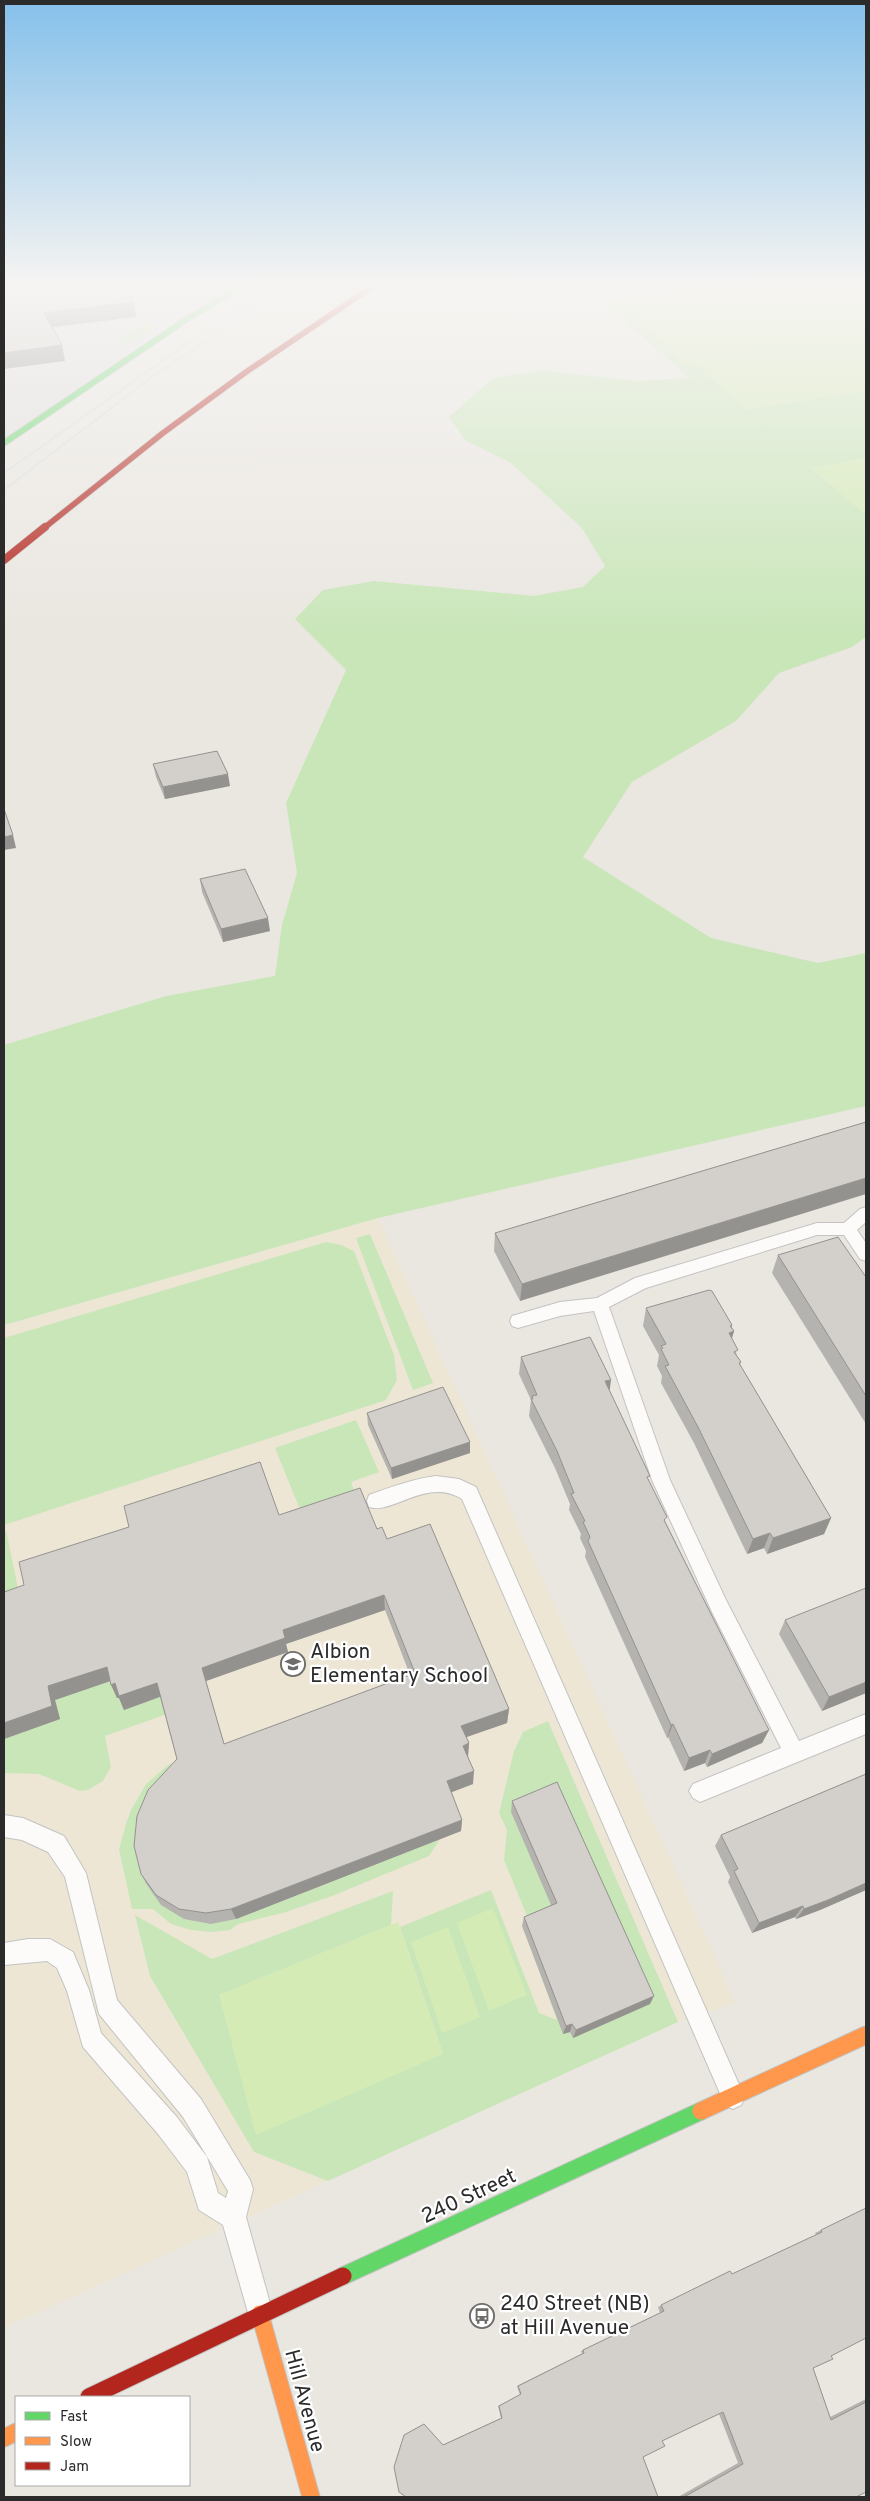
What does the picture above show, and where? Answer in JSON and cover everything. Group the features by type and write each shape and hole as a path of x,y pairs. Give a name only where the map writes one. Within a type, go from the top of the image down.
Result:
{"main road":[{"path":"4,443 68,400"},
{"path":"4,560 162,433 208,400"},
{"name":"240 Street","path":"90,2396 260,2314 866,2035"},
{"name":"Hill Avenue","path":"260,2314 311,2497"}],"lane":[{"path":"518,1320 560,1309 600,1304 641,1283 817,1229 848,1229 866,1212"},
{"path":"848,1229 866,1255"},
{"path":"600,1304 661,1480 719,1606 795,1754"},
{"path":"376,1500 440,1482 459,1485 469,1493 733,2096"},
{"path":"700,1792 866,1724"},
{"path":"4,1826 22,1829 56,1844 75,1873 107,2006 192,2108 241,2189 233,2217 260,2314"},
{"path":"4,1954 28,1950 50,1950 65,1960 78,1990 91,2039 168,2125 198,2166 208,2201 233,2217"}],"shaded area":[{"path":"4,400 68,400 4,443"},
{"name":"Albion Elementary School","path":"378,1218 736,2003 678,2022 4,2328 4,1325"}],"green space":[{"path":"469,400 866,400 866,637 852,647 779,673 736,721 632,782 583,857 711,938 818,963 866,953 866,1106 378,1218 4,1325 4,1045 166,996 275,976 282,925 297,873 286,803 346,670 295,619 323,590 374,581 534,596 583,587 605,566 582,528 511,463 466,441 449,417"},
{"path":"735,400 811,400 747,410"},
{"path":"866,458 866,515 810,468"},
{"path":"370,1234 433,1383 413,1390 356,1238"},
{"path":"326,1242 341,1245 354,1251 394,1355 397,1380 386,1400 4,1525 4,1338"},
{"path":"356,1420 379,1472 351,1482 355,1493 301,1512 275,1448"},
{"path":"6,1530 20,1598 4,1603 4,1531"},
{"path":"112,1677 118,1698 175,1692 167,1714 105,1736 111,1767 103,1781 88,1790 80,1791 39,1774 4,1773 4,1739 59,1719 54,1695 84,1690"},
{"path":"548,1721 678,2022 328,2181 254,2152 150,1976 135,1915 212,1959 393,1891 391,1925 219,1995 443,2054 400,1927 491,1890 539,2013 557,2020 531,1949 530,1923 504,1860 507,1830 499,1813 514,1751 523,1732"},
{"path":"179,1760 440,1839 429,1856 332,1896 286,1912 238,1924 230,1930 212,1932 191,1930 171,1924 153,1909 132,1909 119,1849 131,1810 146,1784 168,1765"},
{"path":"493,1908 527,1995 489,2011 457,1923"},
{"path":"398,1922 443,2054 256,2135 219,1995"},
{"path":"448,1927 480,2017 442,2033 411,1942"}],"building":[{"path":"217,751 228,774 163,787 153,764"},
{"path":"4,809 13,835 4,837"},
{"path":"245,869 268,918 221,929 200,879"},
{"path":"866,1122 866,1178 522,1284 495,1233"},
{"path":"838,1237 866,1277 866,1396 778,1255"},
{"path":"709,1290 712,1291 732,1325 730,1326 734,1331 729,1333 738,1350 734,1352 741,1362 739,1363 831,1518 773,1538 770,1533 753,1539 698,1427 665,1366 669,1365 661,1346 666,1344 646,1308"},
{"path":"590,1337 611,1380 605,1381 650,1476 647,1477 667,1517 664,1520 769,1730 712,1754 710,1750 689,1758 673,1724 671,1725 588,1541 590,1537 583,1522 585,1521 571,1494 574,1493 557,1451 531,1399 533,1399 532,1396 537,1395 521,1357"},
{"path":"443,1387 470,1442 391,1468 367,1413"},
{"path":"260,1462 279,1515 360,1488 377,1529 382,1527 387,1539 430,1524 509,1709 461,1726 469,1743 463,1746 474,1771 447,1781 462,1820 231,1909 206,1913 179,1909 156,1895 141,1874 134,1846 137,1816 148,1790 177,1759 157,1683 119,1696 115,1683 111,1685 107,1667 48,1686 52,1706 4,1723 4,1592 24,1585 19,1562 129,1527 124,1506","holes":["384,1595 415,1673 224,1744 202,1668 285,1638 283,1630"]},
{"path":"866,1588 866,1682 829,1697 785,1620"},
{"path":"866,1774 866,1883 804,1909 803,1906 759,1923 734,1871 738,1869 721,1835"},
{"path":"557,1782 654,1996 576,2030 572,2024 566,2026 524,1917 557,1903 512,1801"},
{"path":"866,2208 866,2338 831,2356 833,2359 813,2368 831,2420 866,2402 866,2492 856,2497 684,2497 743,2464 723,2412 662,2441 665,2446 643,2457 658,2497 406,2497 399,2492 394,2467 404,2435 424,2424 443,2445 502,2418 499,2406 521,2394 518,2386 584,2353 583,2350 664,2311 661,2305 730,2271 732,2274 822,2232 821,2230"}],"railway":[{"path":"4,473 107,400"},
{"path":"4,490 122,400"}],"traffic: fast":[{"path":"4,443 68,400"},
{"path":"343,2276 701,2111"}],"traffic: slow":[{"path":"701,2111 866,2035"},
{"path":"260,2314 311,2497"},
{"path":"4,2438 15,2432"}],"traffic: jam":[{"path":"4,560 163,433 208,400"},
{"path":"91,2396 343,2276"}],"place":[{"name":"Albion Elementary School","path":"293,1664"},
{"name":"240 Street (NB) at Hill Avenue","path":"482,2316"}]}
